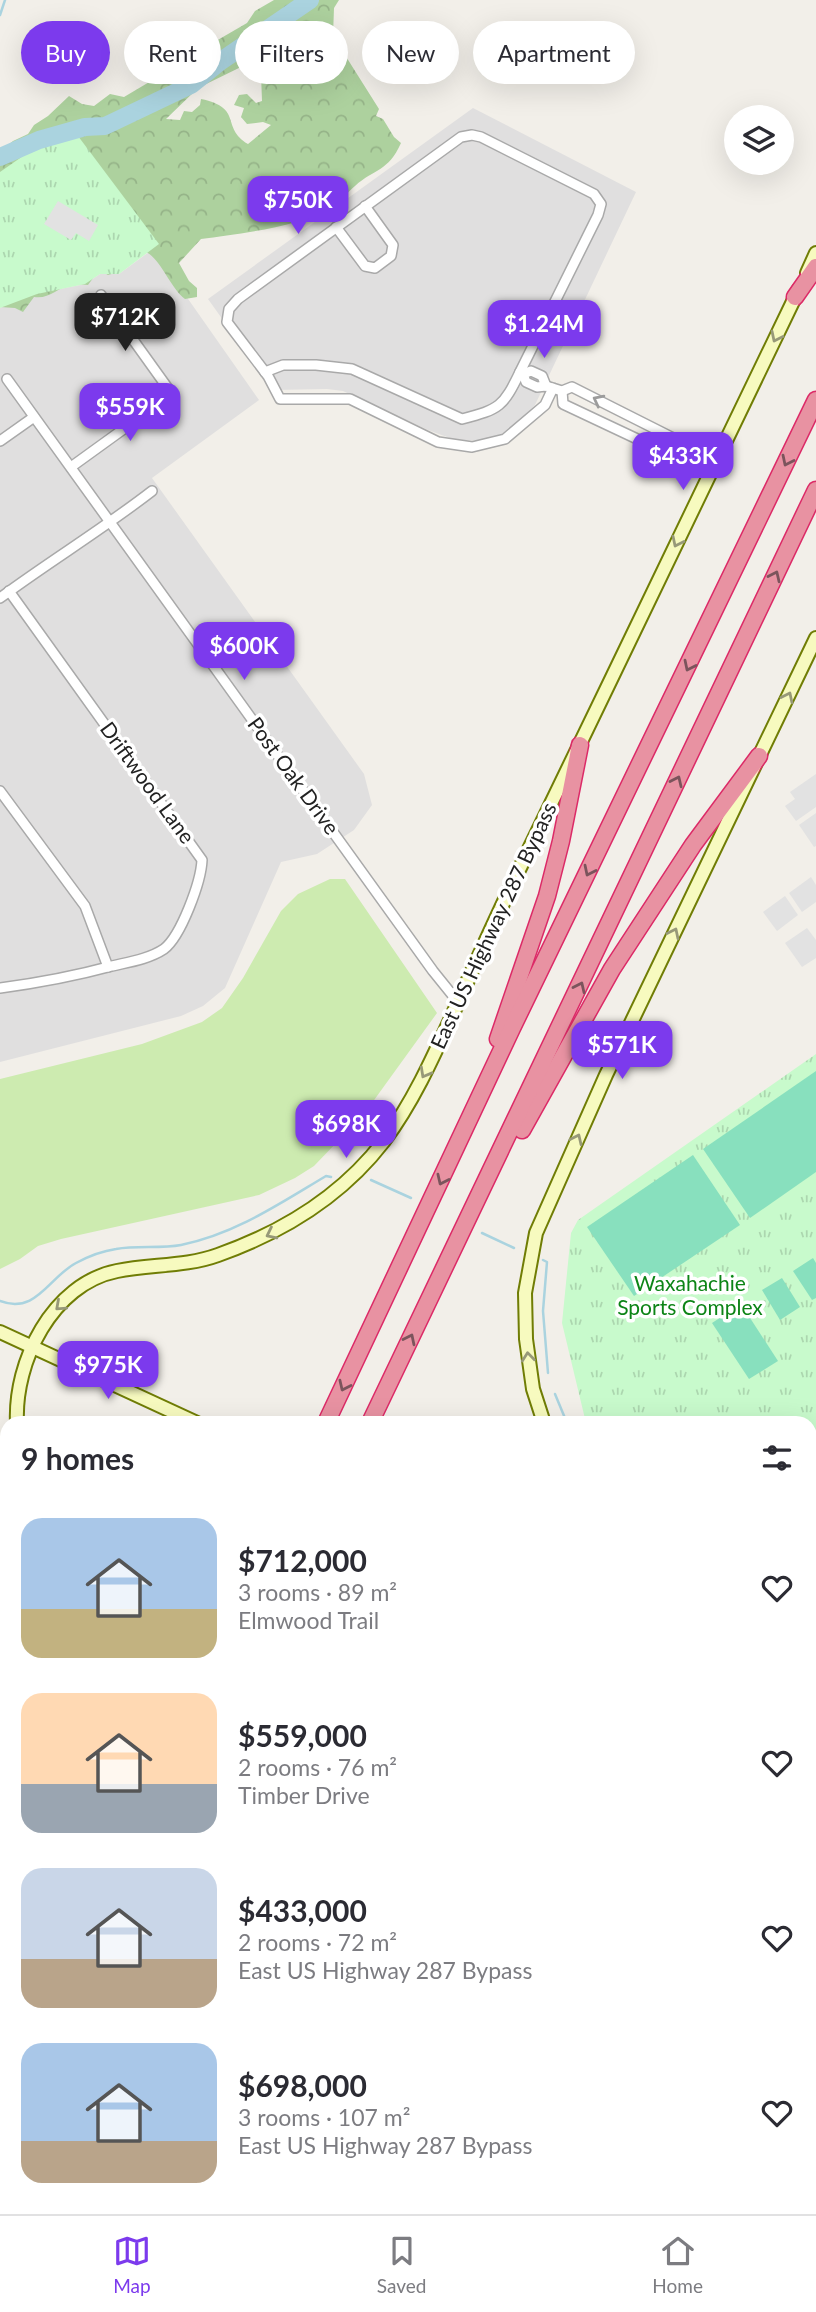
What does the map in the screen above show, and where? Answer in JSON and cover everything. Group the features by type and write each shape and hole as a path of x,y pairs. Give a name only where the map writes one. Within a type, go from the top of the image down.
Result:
{"highway":[{"path":"795,297 816,267"},
{"path":"329,1416 816,400"},
{"path":"373,1416 816,489"},
{"path":"471,1118 547,897 580,745"},
{"path":"486,1180 504,1161 612,969 637,930 693,845 759,756"}],"main road":[{"name":"East US Highway 287 Bypass","path":"17,1416 18,1384 41,1326 53,1311 80,1288 117,1271 171,1266 215,1257 264,1237 312,1210 340,1188 358,1172 383,1142 437,1051 580,745 816,253"},
{"path":"542,1416 533,1389 526,1339 525,1293 536,1233 606,1075 816,638"},
{"path":"0,1332 182,1416"}],"street":[{"path":"265,372 284,365 352,369 462,419 487,412 506,400 522,373 601,204 594,194 481,137 472,135 461,137 238,299 229,309 227,323 265,372 280,399 350,399 438,442 472,447 505,439 545,405 554,388"},
{"path":"336,227 365,266 375,268 391,256 393,245 365,206"},
{"path":"71,467 172,394 101,295"},
{"path":"522,373 526,382 537,387 572,387 695,449 696,458"},
{"name":"Post Oak Drive","path":"7,379 458,1002"},
{"path":"554,388 563,404 686,462 696,458 713,467"},
{"path":"0,441 34,417"},
{"path":"0,598 64,551 111,523 152,491"},
{"name":"Driftwood Lane","path":"0,988 62,979 145,958 165,948 198,889 202,860 9,591"},
{"path":"0,791 85,906 108,967"}],"shaded area":[{"path":"473,108 636,192 535,405 504,433 485,440 458,441 343,391 273,390 208,299"},
{"path":"58,201 98,225 89,241 76,233 71,240 44,224"},
{"path":"153,249 259,400 152,478 364,774 372,805 354,830 317,854 281,862 225,988 203,1006 181,1016 0,1062 0,308 35,294 85,284 100,274 119,274"},
{"path":"816,774 816,807 796,821 785,806 795,799 790,792"},
{"path":"816,813 816,846 814,847 799,825"},
{"path":"811,877 816,885 816,902 802,912 789,893"},
{"path":"785,896 798,915 777,931 763,912"},
{"path":"807,928 816,940 816,958 802,967 785,943"}],"green space":[{"path":"274,0 339,0 334,8 334,21 248,21 255,11"},
{"path":"235,30 235,70 221,77 221,38"},
{"path":"348,60 379,109 376,116 383,119 401,143 381,169 362,180 335,206 318,215 268,229 201,239 179,263 189,281 197,288 197,297 185,299 156,260 146,252 119,272 108,275 99,270 88,285 71,284 49,295 34,297 23,312 15,308 0,307 0,149 28,134 34,125 69,96 82,104 94,106 110,94 124,97 146,84 206,84 198,88 166,119 180,120 184,111 192,112 200,105 201,99 223,107 235,131 248,144 271,125 263,122 247,124 241,117 244,108 234,105 239,95 247,94 256,103 262,101 261,84 348,84"},
{"path":"69,124 159,244 119,274 100,274 85,284 37,294 0,308 0,172"},
{"path":"330,879 345,879 437,1013 364,1114 314,1166 259,1195 61,1239 38,1246 0,1269 0,1079 142,1044 202,1022 222,1008 243,978 281,911 298,894"},
{"name":"Waxahachie Sports Complex","path":"816,1054 816,1416 584,1416 562,1323 571,1233 578,1220"},
{"path":"816,1071 816,1172 750,1218 703,1149"},
{"path":"693,1155 740,1225 634,1296 587,1227"},
{"path":"813,1258 816,1263 816,1298 812,1300 793,1271"},
{"path":"782,1278 800,1307 780,1320 762,1290"},
{"path":"741,1304 778,1361 749,1379 712,1323"}],"waterway":[{"path":"0,15 5,0"},
{"path":"0,157 39,140 85,127 105,126 191,85 310,0"},
{"path":"0,1301 12,1304 33,1299 66,1269 101,1252 181,1245 220,1234 256,1217 326,1176 331,1177"},
{"path":"371,1180 411,1198"},
{"path":"482,1233 514,1248"},
{"path":"543,1260 547,1262 543,1311 548,1373"},
{"path":"555,1394 564,1416"}]}
